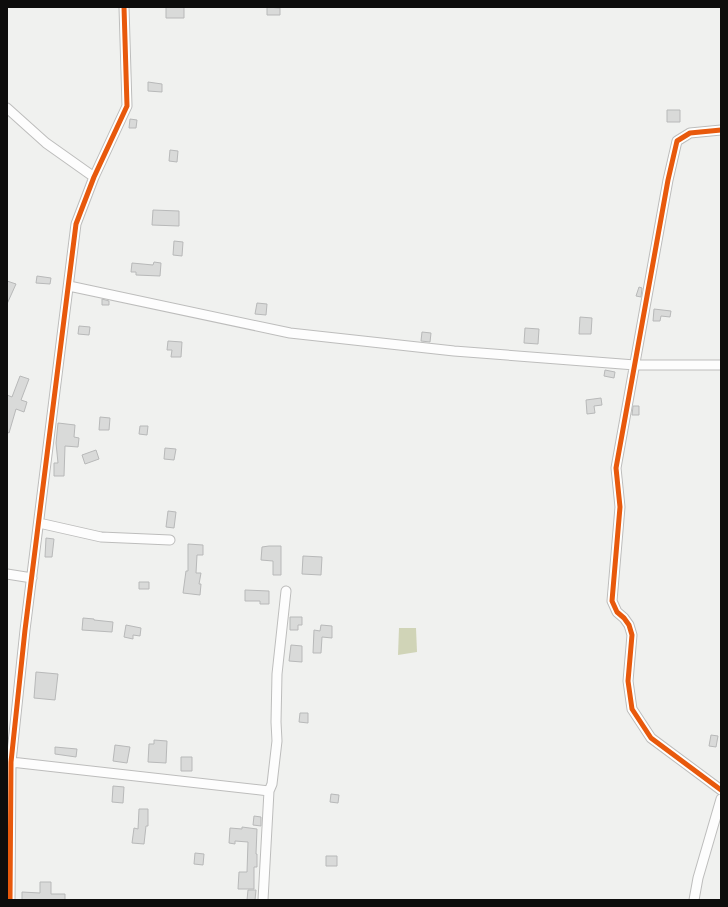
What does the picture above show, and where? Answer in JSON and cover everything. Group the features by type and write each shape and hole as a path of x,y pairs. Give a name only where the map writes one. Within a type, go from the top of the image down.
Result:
{"street":[{"path":"10,900 11,762 32,578 76,224 94,176 127,106 124,7"},
{"path":"7,108 46,143 94,176"},
{"path":"721,130 690,133 677,141 668,180 616,468 620,506 612,601 617,612 629,625 632,635 628,681 632,709 652,738 721,790"},
{"path":"69,286 290,333 454,351 635,364 721,365"},
{"path":"39,523 101,537 170,540"},
{"path":"7,574 32,578"},
{"path":"263,900 269,791 272,784 277,742 277,674 286,590"},
{"path":"11,762 269,791"},
{"path":"694,900 698,878 721,798"}],"shaded area":[{"path":"399,628 416,628 417,652 398,655"}],"building":[{"path":"166,7 184,7 184,18 166,18"},
{"path":"267,7 280,8 280,15 267,15"},
{"path":"148,82 162,84 162,92 148,91"},
{"path":"667,110 680,110 680,122 667,122"},
{"path":"130,119 137,120 136,128 129,128"},
{"path":"170,150 178,151 177,162 169,161"},
{"path":"153,210 179,211 179,226 152,225"},
{"path":"174,241 183,242 182,256 173,255"},
{"path":"154,262 161,263 160,276 136,275 136,272 131,272 132,263 153,265"},
{"path":"37,276 51,278 50,284 36,283"},
{"path":"7,281 16,284 7,304"},
{"path":"639,287 642,288 641,297 636,296"},
{"path":"102,299 109,301 109,305 102,305"},
{"path":"257,303 267,304 266,315 255,314"},
{"path":"654,309 671,311 670,317 661,316 660,321 653,321"},
{"path":"580,317 592,318 591,334 579,334"},
{"path":"79,326 90,327 89,335 78,334"},
{"path":"525,328 539,329 538,344 524,343"},
{"path":"422,332 431,333 430,342 421,341"},
{"path":"168,341 182,342 181,357 171,357 172,350 167,350"},
{"path":"605,370 615,372 614,378 604,376"},
{"path":"20,376 29,379 21,400 27,402 24,412 16,409 9,433 7,432 7,395 12,397"},
{"path":"601,398 602,405 594,406 595,413 587,414 586,400"},
{"path":"633,406 639,406 639,415 632,415"},
{"path":"100,417 110,418 109,430 99,430"},
{"path":"58,423 75,425 74,437 79,438 78,447 65,446 64,476 54,476 54,463 58,463 56,443"},
{"path":"140,426 148,426 147,435 139,434"},
{"path":"165,448 176,449 174,460 164,459"},
{"path":"96,450 99,459 85,464 82,455"},
{"path":"168,511 176,512 174,528 166,527"},
{"path":"46,538 54,539 52,557 45,557"},
{"path":"188,544 203,545 203,555 197,555 196,573 201,573 199,584 201,584 200,595 183,593 186,571 188,571"},
{"path":"281,546 281,575 273,575 273,561 261,560 262,547"},
{"path":"303,556 322,557 321,575 302,574"},
{"path":"139,582 149,582 149,589 139,589"},
{"path":"245,590 269,591 269,604 260,604 260,601 245,601"},
{"path":"290,617 302,617 302,625 298,625 298,630 290,630"},
{"path":"83,618 113,622 112,632 82,630"},
{"path":"126,625 141,628 140,636 133,635 133,639 124,637"},
{"path":"321,625 332,626 332,638 322,637 321,653 313,653 314,630 320,631"},
{"path":"291,645 302,646 302,662 289,661"},
{"path":"36,672 58,674 55,700 34,698"},
{"path":"300,713 308,713 308,723 299,722"},
{"path":"711,735 718,736 716,747 709,746"},
{"path":"154,740 167,741 166,763 148,762 149,744 154,744"},
{"path":"115,745 130,747 127,763 113,761"},
{"path":"55,747 77,749 76,757 55,754"},
{"path":"181,757 192,757 192,771 181,771"},
{"path":"113,786 124,787 123,803 112,802"},
{"path":"331,794 339,795 338,803 330,802"},
{"path":"139,809 148,809 148,826 146,826 144,844 132,843 134,828 138,829"},
{"path":"254,816 261,817 261,826 253,825"},
{"path":"242,827 257,829 257,867 254,867 254,889 238,889 239,872 247,872 248,842 235,841 235,844 229,843 230,828 242,829"},
{"path":"195,853 204,854 203,865 194,864"},
{"path":"326,856 337,856 337,866 326,866"},
{"path":"40,882 51,882 51,894 65,894 65,900 22,900 22,892 40,893"},
{"path":"248,890 256,890 255,900 247,900"}],"cycle path":[{"path":"10,900 11,762 25,630 76,224 94,177 127,106 124,7"},
{"path":"721,130 690,133 677,141 668,180 616,468 620,507 612,601 617,612 629,625 632,635 628,681 632,709 651,738 721,790"}]}
